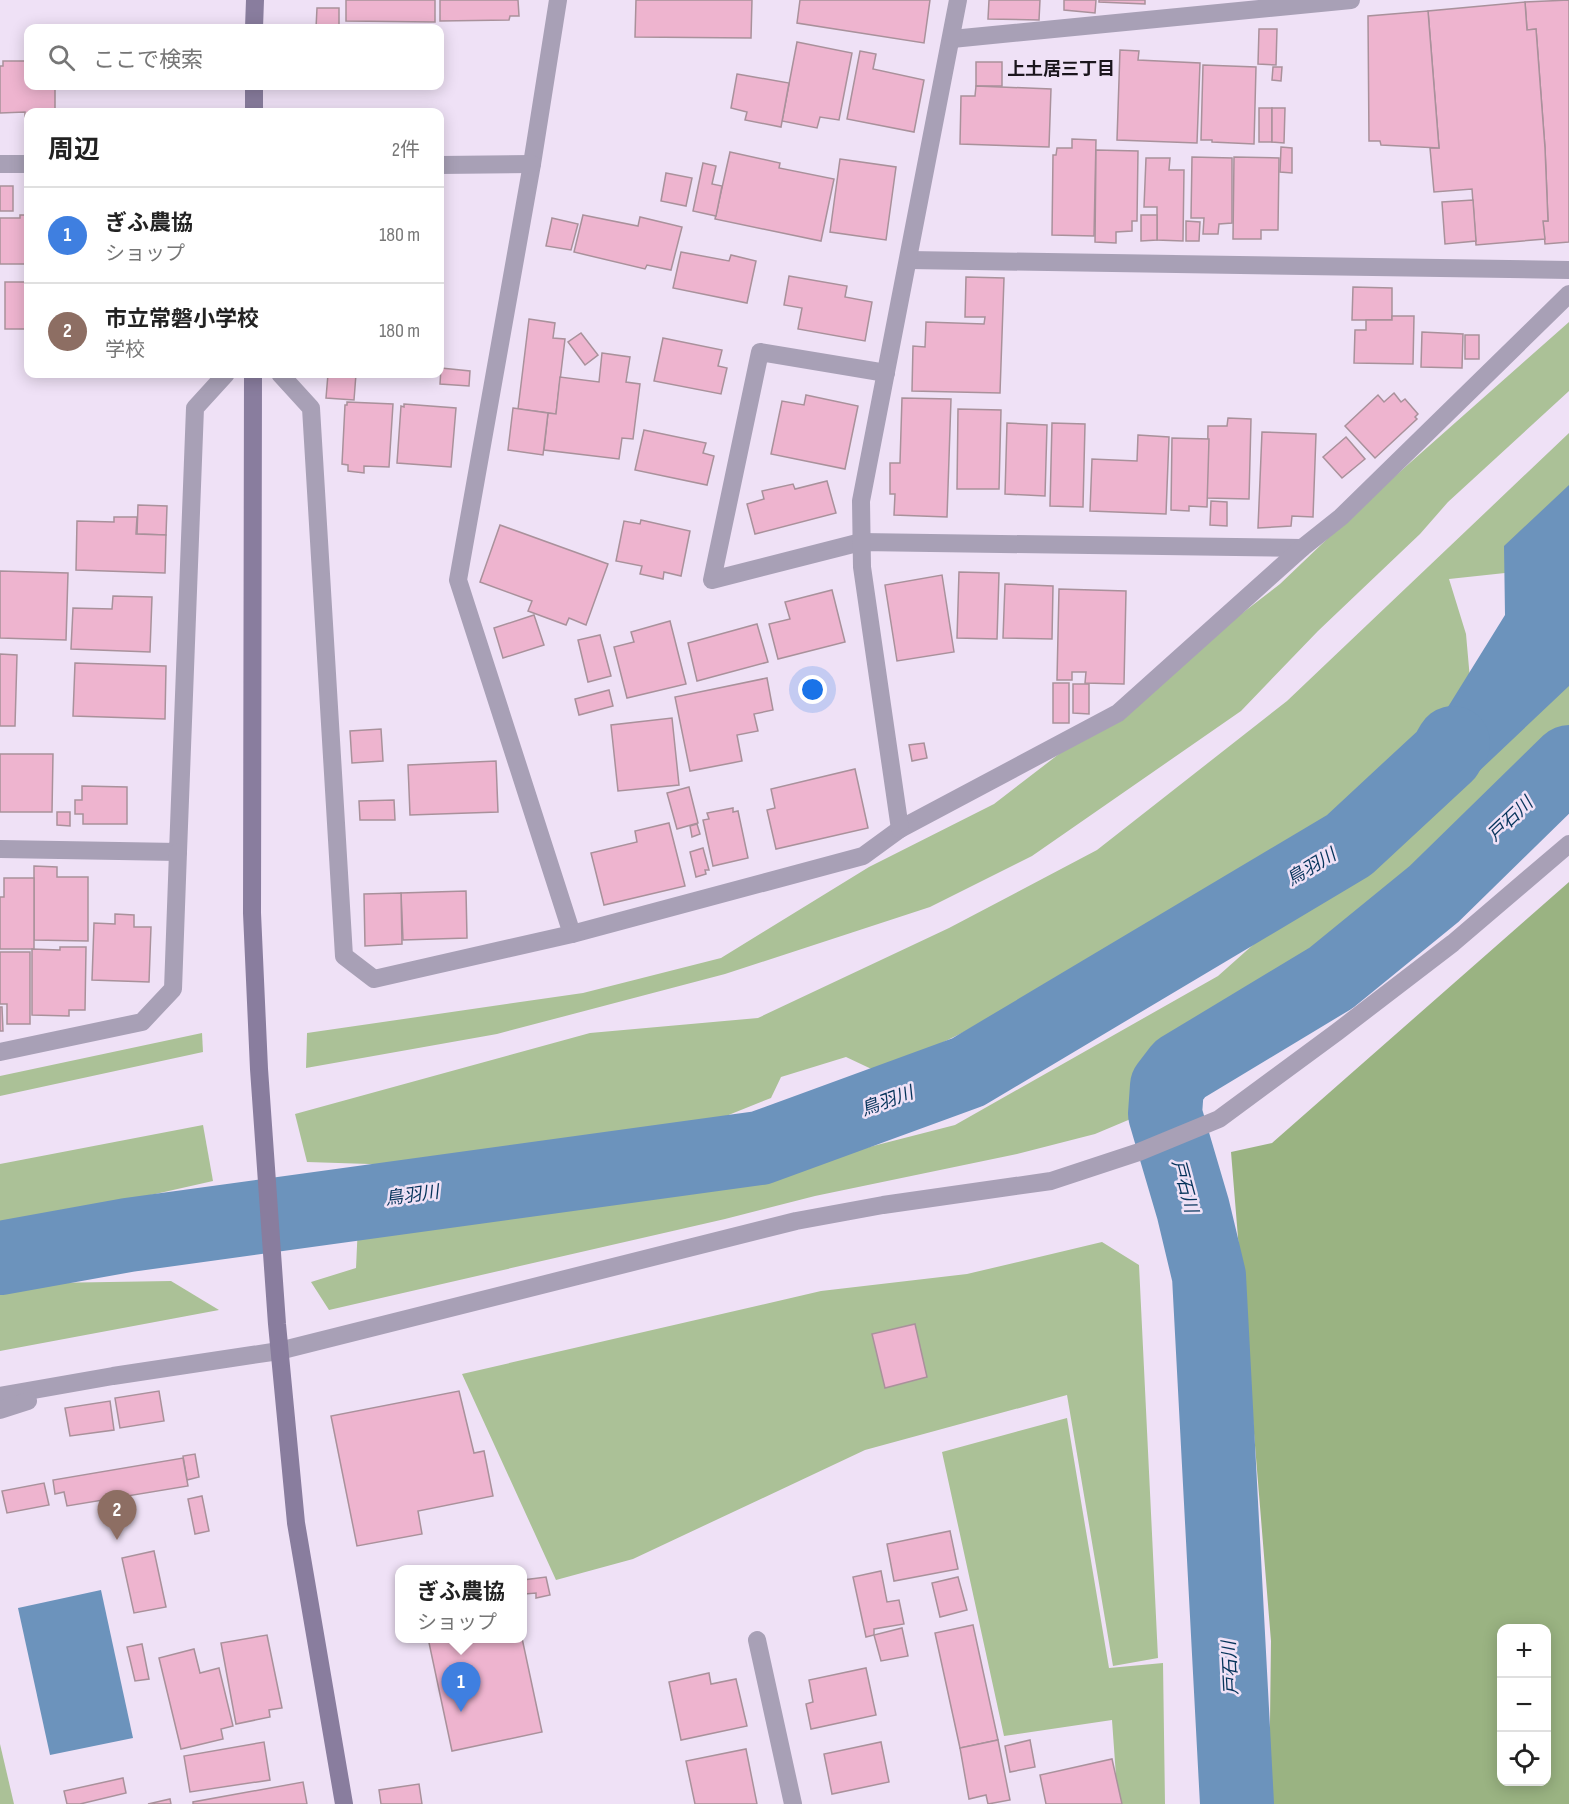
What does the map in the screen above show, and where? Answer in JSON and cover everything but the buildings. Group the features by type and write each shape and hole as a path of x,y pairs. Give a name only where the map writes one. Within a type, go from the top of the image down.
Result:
{"street":[{"path":"254,24 255,0"},
{"path":"558,0 532,165 458,580 572,934"},
{"path":"900,829 862,567 861,501 958,0"},
{"path":"952,39 1351,0"},
{"path":"254,90 254,108"},
{"path":"0,164 24,164"},
{"path":"444,165 532,165"},
{"path":"909,260 1569,270"},
{"path":"284,378 311,408 344,957 374,979 572,934 863,856 900,829 1118,713 1302,548 1341,517 1569,294"},
{"path":"886,373 760,352 712,580 861,542 1302,548"},
{"path":"0,1052 142,1022 173,989 195,408 222,378"},
{"path":"253,378 252,913 259,1069 279,1351 296,1523 344,1804"},
{"path":"0,1396 279,1351 796,1221 883,1205 1051,1182 1139,1152 1202,1127 1228,1112 1454,943 1569,844"},
{"path":"0,849 178,852"},
{"path":"0,1410 113,1376"},
{"path":"758,1640 793,1804"}],"green space":[{"path":"1569,322 1569,391 1448,502 1420,534 1318,631 1241,711 1032,856 930,907 725,974 497,1034 306,1068 307,1033 583,993 721,958 869,867 994,804 1280,584 1368,500"},
{"path":"1569,433 1569,566 1449,579 1466,634 1472,702 1378,787 1298,849 1193,906 1042,994 880,1073 846,1057 781,1077 771,1098 589,1171 307,1162 295,1114 590,1033 758,1018 949,928 1097,850 1287,701"},
{"path":"1569,664 1569,792 1499,857 1422,922 1318,1005 1202,1089 1095,1134 1017,1154 815,1196 725,1219 329,1310 311,1282 356,1268 358,1224 406,1214 435,1181 678,1196 955,1125 1218,976"},
{"path":"1569,882 1569,1804 1269,1804 1271,1641 1231,1152 1272,1143"},
{"path":"202,1033 203,1052 0,1096 0,1076"},
{"path":"203,1125 213,1181 0,1229 0,1164"},
{"path":"1102,1242 1139,1265 1158,1658 1113,1666 1067,1395 865,1450 633,1559 556,1580 462,1374 821,1291 967,1274"},
{"path":"171,1281 219,1310 0,1351 0,1292 48,1283"},
{"path":"1067,1418 1109,1668 1163,1663 1165,1804 1118,1804 1112,1720 1004,1736 942,1452"},
{"path":"0,1744 14,1804 0,1804"}],"water":[{"path":"1569,485 1569,686 1475,775 1376,823 1505,615 1504,546"},
{"path":"101,1590 133,1738 50,1755 18,1608"}],"waterway":[{"name":"鳥羽川","path":"0,1258 128,1235 760,1148 968,1072 1349,845 1446,755 1453,743"},
{"name":"戸石川","path":"1237,1804 1209,1276 1193,1209 1165,1114 1167,1086 1180,1069 1331,978 1434,894 1569,762"}],"place":[{"name":"市立常磐小学校","path":"117,1540"},
{"name":"ぎふ農協","path":"461,1712"}],"district":[{"name":"上土居三丁目","path":"1061,69"}]}
